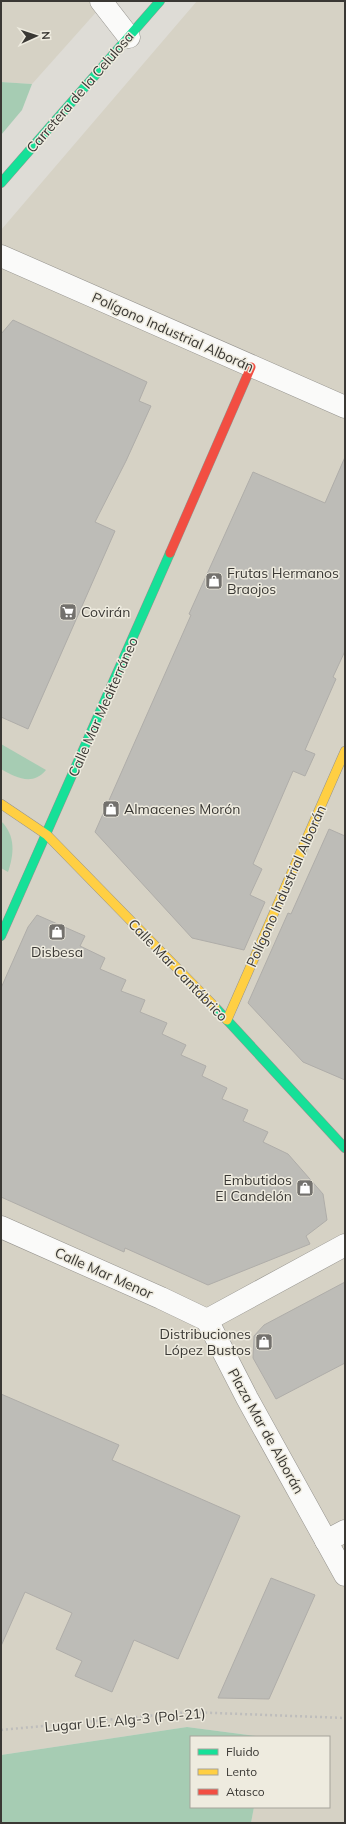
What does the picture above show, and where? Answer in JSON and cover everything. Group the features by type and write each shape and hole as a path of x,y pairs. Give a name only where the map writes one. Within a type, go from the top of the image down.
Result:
{"main road":[{"name":"Carretera de la Celulosa","path":"1,183 160,1"},
{"name":"Calle Mar Mediterráneo","path":"1,936 47,835 251,366"},
{"name":"Polígono Industrial Alborán","path":"227,1020 345,751"},
{"name":"Calle Mar Cantábrico","path":"1,804 47,835 227,1020 345,1148"}],"street":[{"path":"101,1 129,37"},
{"name":"Polígono Industrial Alborán","path":"1,256 345,407"},
{"name":"Calle Mar Menor","path":"1,1227 207,1320"},
{"path":"207,1320 345,1245"},
{"name":"Plaza Mar de Alborán","path":"207,1320 247,1398 336,1536 345,1575"}],"path":[{"name":"Lugar U.E. Alg-3 (Pol-21)","path":"1,1730 189,1712 345,1718"}],"shaded area":[{"path":"1,1 106,1 32,84 1,82"},
{"path":"197,1 345,1 345,1823 251,1823 254,1808 330,1808 330,1736 255,1736 187,1727 1,1755 1,230"}],"green space":[{"path":"1,82 32,84 22,110 1,135"},
{"path":"1,744 46,770 36,778 24,779 1,769"},
{"path":"1,821 9,833 12,845 12,859 8,872 1,868"},
{"path":"187,1727 255,1736 190,1736 190,1808 254,1808 251,1823 1,1823 1,1755"}],"building":[{"path":"13,320 147,382 139,401 151,406 126,461 95,522 115,531 28,729 1,717 1,334"},
{"path":"345,457 345,651 333,677 336,679 305,750 315,754 305,776 293,771 253,864 262,869 250,895 265,902 244,950 192,938 95,832 191,615 189,614 253,472 325,503"},
{"path":"329,829 345,836 345,1080 303,1062 248,1003 288,913 291,914"},
{"path":"37,915 85,936 80,946 105,958 100,969 126,980 121,991 145,1000 140,1012 167,1023 162,1034 186,1045 181,1055 206,1066 202,1076 227,1088 222,1099 248,1110 243,1121 268,1132 263,1142 288,1154 323,1194 327,1220 306,1236 310,1244 208,1285 125,1248 124,1252 1,1197 1,988 28,927"},
{"path":"345,1282 345,1363 276,1399 253,1358 254,1336 264,1325"},
{"path":"1,1394 119,1445 112,1460 240,1516 178,1659 134,1640 112,1692 75,1676 82,1661 56,1649 72,1613 25,1592 1,1646"},
{"path":"271,1578 315,1595 269,1699 218,1698"}],"traffic: fast":[{"path":"1,183 160,1"},
{"path":"1,936 170,553"},
{"path":"215,1007 345,1148"}],"traffic: slow":[{"path":"227,1020 345,751"},
{"path":"1,804 47,835 215,1007"}],"traffic: jam":[{"path":"170,553 251,367"}],"place":[{"name":"Frutas Hermanos Braojos","path":"214,581"},
{"name":"Covirán","path":"68,612"},
{"name":"Almacenes Morón","path":"111,809"},
{"name":"Disbesa","path":"57,932"},
{"name":"Embutidos El Candelón","path":"305,1188"},
{"name":"Distribuciones López Bustos","path":"264,1342"}]}
